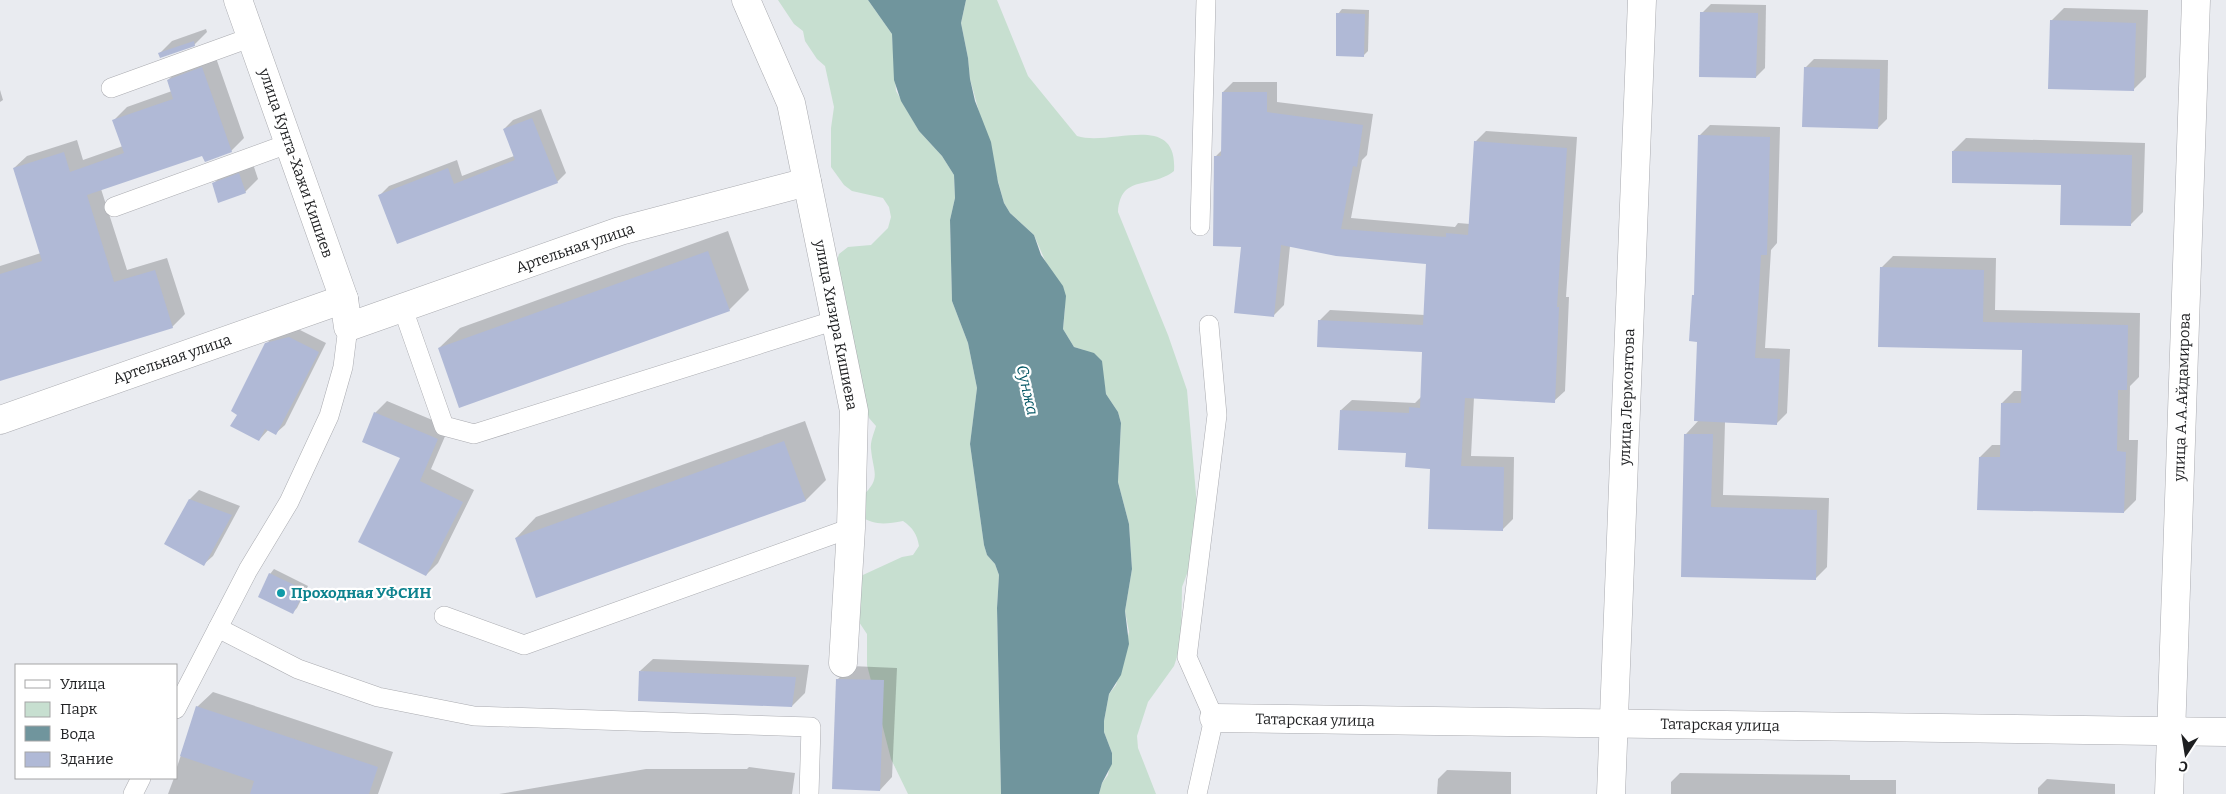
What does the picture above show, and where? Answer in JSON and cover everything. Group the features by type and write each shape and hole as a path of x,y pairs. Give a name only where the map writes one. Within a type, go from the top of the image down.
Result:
{"street":[{"name":"улица Кунта-Хажи Кишиев","path":"238,0 344,299 348,328"},
{"name":"улица Хизира Кишиева","path":"746,0 791,103 854,411 851,528 843,662"},
{"name":"улица Лермонтова","path":"1611,794 1642,0"},
{"name":"улица А.А.Айдамирова","path":"2169,794 2196,0"},
{"name":"Артельная улица","path":"348,328 620,231 807,182"},
{"name":"Артельная улица","path":"0,420 344,299"},
{"name":"Татарская улица","path":"1214,718 2226,732"}],"lane":[{"path":"1200,226 1206,0"},
{"path":"111,88 252,37"},
{"path":"114,207 290,143"},
{"path":"403,308 444,426 474,434 836,320"},
{"path":"1197,794 1214,718 1187,657 1217,415 1209,325"},
{"path":"178,705 248,570 289,502 330,416 343,367 348,328"},
{"path":"444,616 524,645 851,528"},
{"path":"218,628 298,669 369,694 474,716 811,727 809,794"},
{"path":"133,794 140,779"}],"green space":[{"path":"778,0 868,0 892,34 896,91 919,131 942,156 954,175 955,198 950,220 952,301 968,343 977,388 970,444 984,545 987,555 995,564 999,575 997,608 1001,794 908,794 891,759 867,665 867,634 845,601 852,580 902,557 913,555 919,546 914,532 903,521 881,523 860,516 862,496 872,484 875,474 871,446 876,426 869,418 854,363 845,295 836,264 839,254 848,247 871,245 888,228 891,217 889,207 883,198 852,191 844,185 831,167 831,128 834,107 825,66 817,59 805,41 803,31 794,24"},
{"path":"966,0 997,0 1028,76 1077,136 1107,138 1140,135 1154,136 1165,141 1172,152 1174,171 1165,177 1131,187 1120,200 1118,212 1168,335 1187,390 1197,506 1190,566 1182,587 1181,645 1174,666 1148,702 1137,736 1138,748 1156,794 1099,794 1102,783 1108,775 1112,753 1104,732 1109,694 1116,685 1129,632 1125,611 1132,569 1129,524 1118,482 1121,423 1118,412 1106,394 1104,382 1084,350 1074,347 1063,329 1065,307 1034,235 1010,213 1004,203 970,79 961,23"}],"water":[{"name":"Сунжа","path":"868,0 966,0 961,23 970,79 975,101 991,142 1004,203 1010,213 1034,235 1041,255 1063,286 1066,296 1063,329 1074,347 1094,353 1102,361 1106,394 1118,412 1121,423 1118,482 1129,524 1132,569 1125,611 1129,644 1121,675 1109,694 1104,732 1112,753 1112,764 1102,783 1099,794 1001,794 997,608 999,575 995,564 987,555 984,545 970,444 977,388 968,343 952,301 950,220 955,198 954,175 942,156 919,131 901,101 894,80 892,34"}],"building":[{"path":"1700,12 1758,13 1756,78 1699,77"},
{"path":"1336,13 1365,14 1364,57 1336,56"},
{"path":"2050,20 2136,23 2134,91 2048,89"},
{"path":"194,41 195,46 160,58 158,53"},
{"path":"202,67 232,152 205,162 202,156 87,195 114,282 155,270 173,328 0,381 0,274 42,261 13,168 64,152 70,172 124,153 112,120 173,99 167,80"},
{"path":"1804,67 1880,69 1878,129 1802,127"},
{"path":"1222,92 1267,92 1267,112 1363,125 1357,167 1353,166 1341,229 1446,237 1446,233 1468,235 1474,141 1567,148 1557,307 1559,307 1555,403 1465,398 1461,466 1504,467 1503,531 1428,529 1430,469 1405,467 1406,453 1338,450 1340,410 1409,413 1409,407 1420,408 1422,352 1317,347 1318,320 1423,325 1426,264 1336,256 1281,245 1274,317 1234,313 1241,247 1213,246 1214,156 1221,156"},
{"path":"532,118 558,183 397,244 378,195 448,168 454,184 515,160 503,129"},
{"path":"1698,135 1770,137 1767,255 1761,255 1755,358 1780,359 1777,425 1694,421 1697,342 1689,341 1692,295 1694,295"},
{"path":"1952,151 2132,155 2131,226 2060,225 2061,185 1952,183"},
{"path":"239,173 246,193 218,203 212,183"},
{"path":"708,251 730,311 459,408 438,348"},
{"path":"1880,267 1984,270 1983,322 2128,325 2127,390 2118,390 2117,451 2126,452 2124,513 1977,510 1979,457 2000,457 2001,403 2021,403 2022,350 1878,347"},
{"path":"289,337 319,352 276,435 265,429 259,441 230,426 237,415 231,411 265,343"},
{"path":"374,412 438,439 420,481 463,502 426,576 358,542 400,458 362,442"},
{"path":"1684,434 1713,434 1711,507 1817,510 1816,580 1681,577"},
{"path":"784,441 806,501 536,598 515,538"},
{"path":"189,499 232,515 204,566 164,544"},
{"name":"Проходная УФСИН","path":"269,573 305,590 293,614 258,597"},
{"path":"639,671 796,677 792,707 638,701"},
{"path":"836,679 884,680 880,791 832,789"},
{"path":"196,706 378,767 369,794 250,794 254,781 180,756"}],"place":[{"name":"Проходная УФСИН","path":"281,593"}]}
